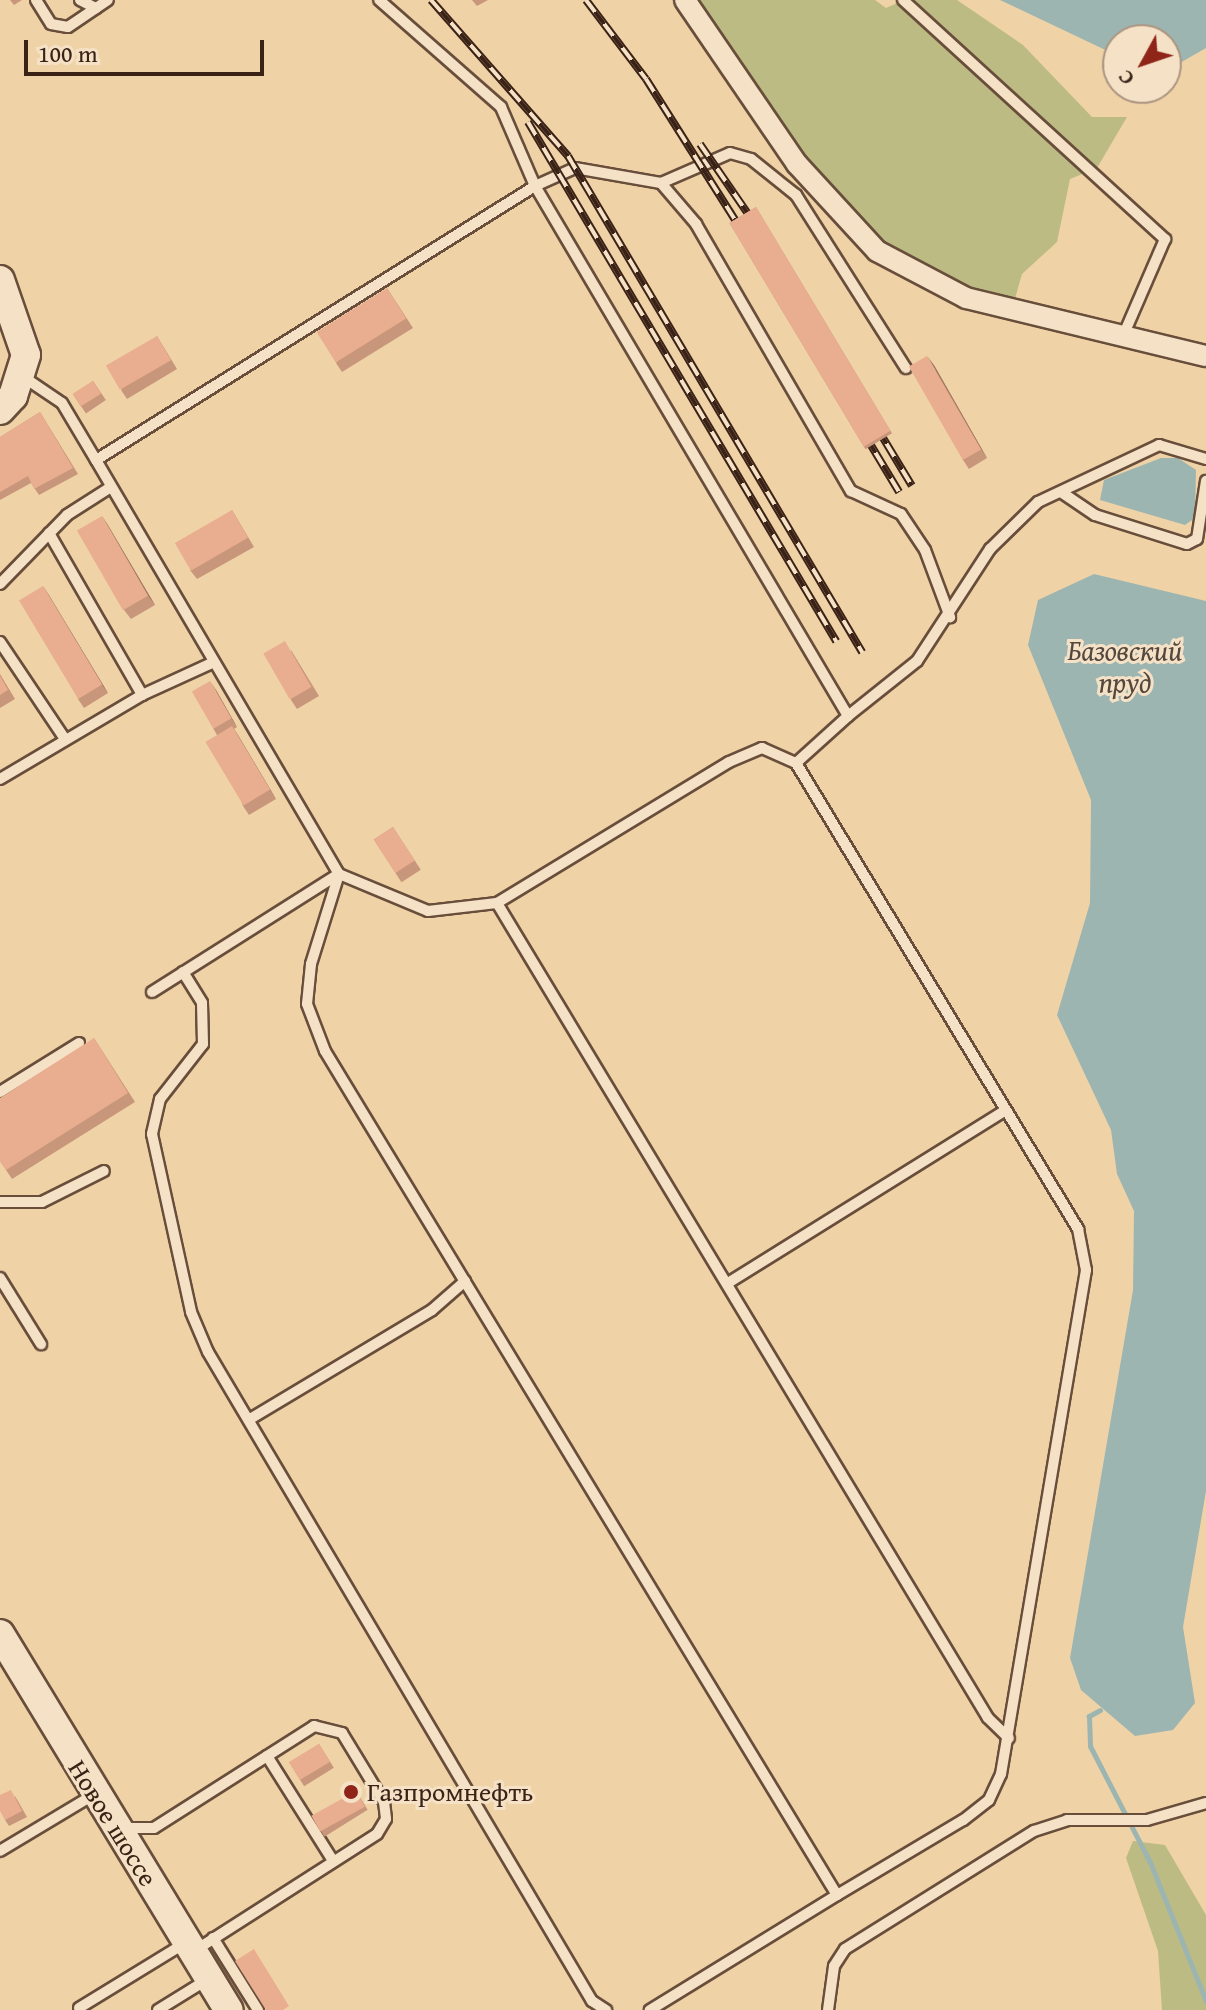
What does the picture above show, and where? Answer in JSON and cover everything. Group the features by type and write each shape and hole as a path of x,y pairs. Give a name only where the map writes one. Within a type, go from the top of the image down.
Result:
{"main road":[{"path":"0,280 24,334 22,376 0,410"},
{"name":"Новое шоссе","path":"0,1634 7,1663 197,1944 210,1978 229,2010"}],"street":[{"path":"685,0 797,164 877,251 966,298 1206,356"}],"lane":[{"path":"36,0 60,27 108,0"},
{"path":"80,0 96,8"},
{"path":"379,0 501,107 535,186 848,716"},
{"path":"903,0 1165,239 1123,336"},
{"path":"96,460 535,186 575,168 661,183 730,153 751,159 796,195 906,368"},
{"path":"661,183 696,224 851,491 901,514 925,550 950,617"},
{"path":"22,376 62,403 339,874 428,911 497,903 729,762 762,748 796,763 1003,1112 1078,1229 1086,1270 1009,1738 989,1800 650,2010"},
{"path":"796,763 848,716 917,661 950,617 1008,526 1061,492 1159,445 1206,459"},
{"path":"1061,492 1095,515 1187,544 1197,539 1206,481"},
{"path":"1,582 49,533 111,487"},
{"path":"49,533 142,695"},
{"path":"0,642 65,739"},
{"path":"0,779 142,695 214,662"},
{"path":"152,992 339,874"},
{"path":"339,874 311,964 307,1004 325,1051 837,1895"},
{"path":"497,903 988,1718 1009,1738"},
{"path":"183,972 202,1003 203,1044 160,1099 152,1134 191,1312 250,1419 592,2001 606,2010"},
{"path":"0,1092 79,1043"},
{"path":"728,1283 1003,1112"},
{"path":"0,1202 42,1202 104,1171"},
{"path":"0,1278 41,1344"},
{"path":"250,1419 432,1310 465,1281"},
{"path":"0,1851 100,1802 125,1828 154,1828 314,1726 342,1733 384,1802 386,1819 377,1834 197,1944 79,2008"},
{"path":"267,1756 333,1861"},
{"path":"828,2010 834,1966 864,1935 1034,1831 1067,1820 1147,1820 1206,1803"},
{"path":"197,1944 258,2010"},
{"path":"158,2010 210,1978"}],"shaded area":[{"path":"682,0 875,0 886,8 904,0 957,0 1023,45 1092,117 1127,117 1097,168 1070,179 1057,242 1022,274 1014,302 958,289 890,258 826,198"},
{"path":"1133,1841 1165,1845 1206,1915 1206,2010 1162,2010 1158,1951 1126,1858"}],"water":[{"path":"1000,0 1206,0 1206,48 1182,62 1182,24 1102,24 1102,48"},
{"path":"1161,458 1178,458 1196,470 1195,518 1185,525 1100,500 1104,480"},
{"name":"Базовский пруд","path":"1094,574 1206,601 1206,1491 1183,1627 1195,1703 1173,1730 1135,1736 1081,1690 1070,1658 1133,1290 1134,1211 1117,1174 1111,1130 1057,1015 1090,903 1091,800 1028,645 1038,600"}],"building":[{"path":"756,207 890,431 864,447 729,223"},
{"path":"387,288 406,319 336,363 317,332"},
{"path":"157,336 171,360 120,390 106,366"},
{"path":"927,356 981,450 963,460 909,366"},
{"path":"93,381 101,394 81,406 73,394"},
{"path":"40,412 73,468 34,489 28,476 0,492 0,437"},
{"path":"232,510 248,538 191,571 175,543"},
{"path":"102,516 148,596 123,610 77,530"},
{"path":"43,586 102,685 78,699 19,600"},
{"path":"285,641 312,687 290,699 263,654"},
{"path":"0,676 8,690 0,695"},
{"path":"210,681 232,718 213,729 192,692"},
{"path":"232,726 270,789 244,805 205,742"},
{"path":"393,827 415,861 395,873 374,840"},
{"path":"94,1038 128,1093 6,1170 0,1161 0,1098"},
{"path":"319,1744 330,1762 300,1780 289,1762"},
{"path":"11,1790 22,1811 5,1820 0,1811 0,1795"},
{"path":"356,1791 365,1807 320,1831 311,1816"},
{"path":"254,1949 289,2006 283,2010 266,2010 235,1961"}],"waterway":[{"path":"1100,1710 1089,1716 1090,1746 1150,1862 1206,2001"}],"railway":[{"path":"431,0 568,156 862,652"},
{"path":"586,0 646,79 747,239"},
{"path":"528,122 836,641"},
{"path":"700,144 759,230"},
{"path":"871,418 912,486"},
{"path":"860,427 899,492"}],"place":[{"name":"Газпромнефть","path":"351,1792"}]}
